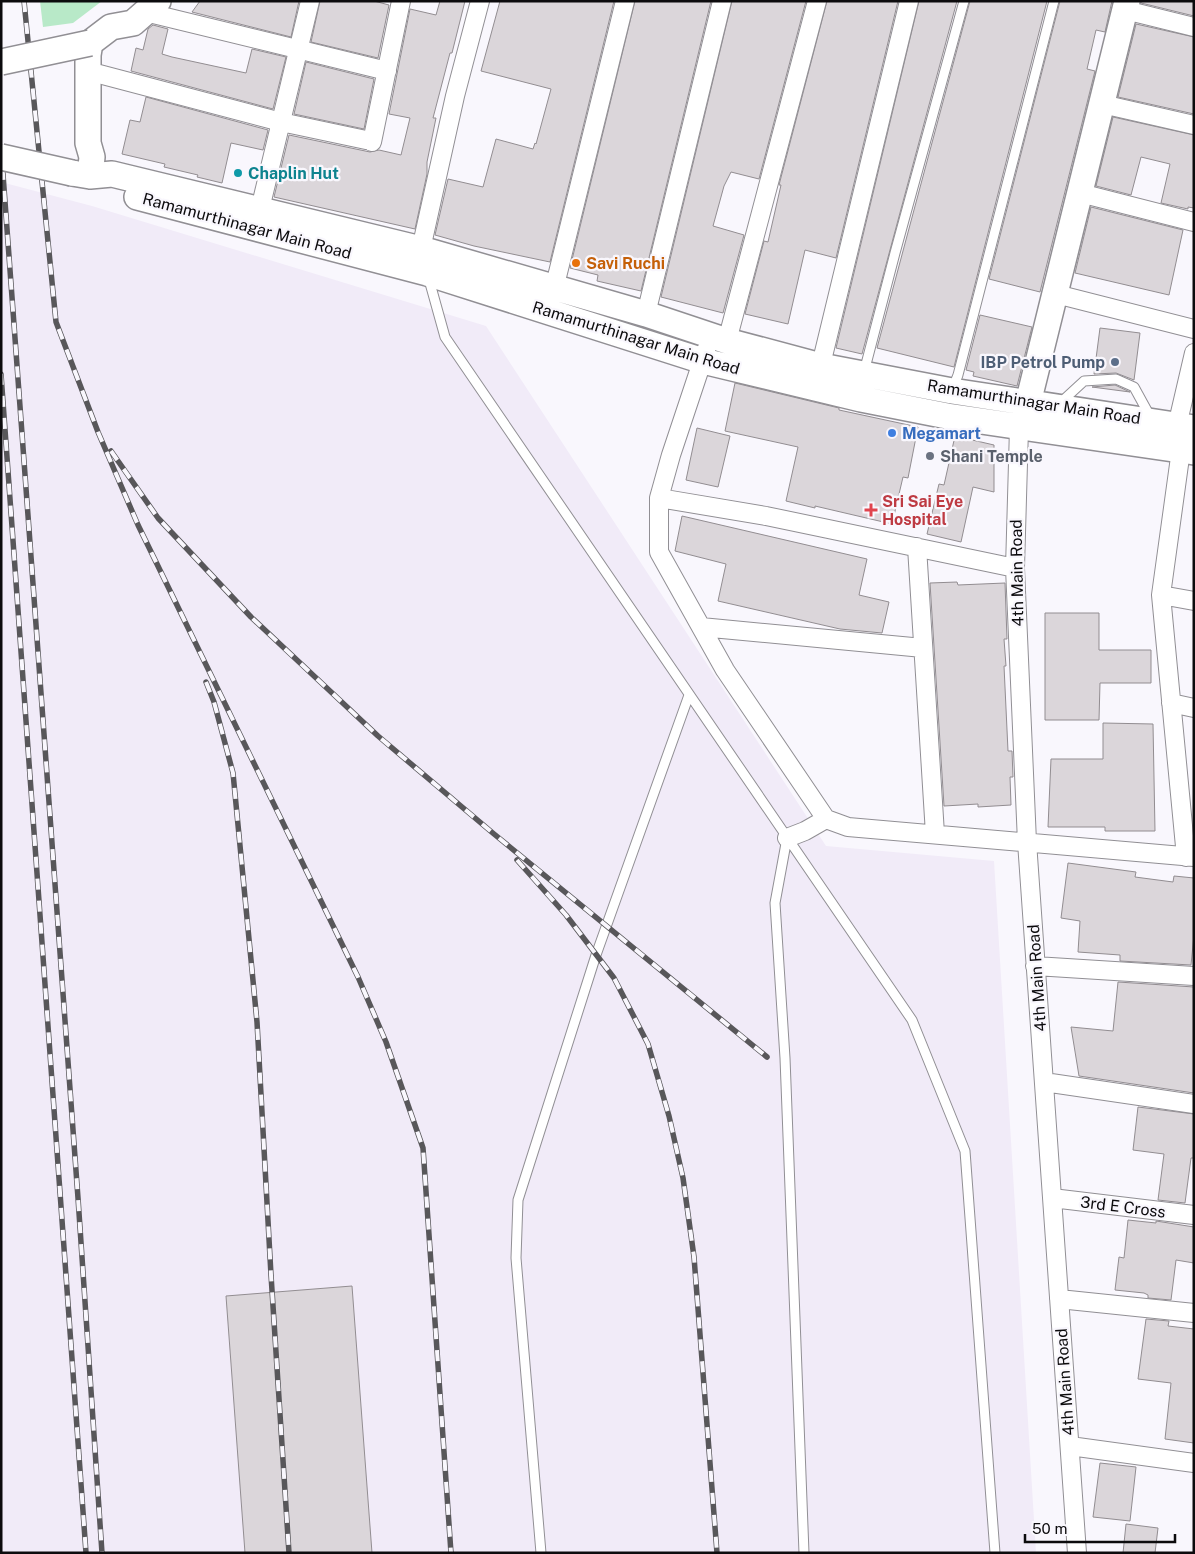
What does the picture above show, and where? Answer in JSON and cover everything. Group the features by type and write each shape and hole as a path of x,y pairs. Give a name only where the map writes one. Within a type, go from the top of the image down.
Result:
{"main road":[{"path":"85,169 88,143 88,55 114,18 145,5"},
{"name":"4th Main Road","path":"1019,428 1028,403 1056,294 1126,6"},
{"path":"1,62 100,36"},
{"path":"85,169 99,143 100,36"},
{"name":"Ramamurthinagar Main Road","path":"1,158 112,174 260,209 424,261 548,312 703,361 818,377 864,374 952,391 1185,427"},
{"name":"Ramamurthinagar Main Road","path":"85,169 106,188 424,261 554,288 646,314 719,338 818,377 947,416 1019,428 1188,451"}],"street":[{"path":"260,209 310,1"},
{"path":"99,74 281,122 369,141 401,1"},
{"path":"424,261 455,96 480,1"},
{"path":"548,312 625,1"},
{"path":"646,314 722,1"},
{"path":"817,1 719,338 703,361 671,455 659,498 659,552 726,670 826,819 848,828 1190,857 1161,595 1188,451 1185,427 1194,354"},
{"path":"818,377 909,1"},
{"path":"145,5 298,49 386,71"},
{"path":"1126,6 1194,27"},
{"path":"1102,104 1194,125"},
{"path":"1080,193 1194,222"},
{"path":"1056,294 1194,329"},
{"name":"4th Main Road","path":"1019,428 1015,568 1028,842 1035,966 1077,1553"},
{"path":"659,498 766,516 1015,568"},
{"path":"918,548 935,834"},
{"path":"1161,595 1194,601"},
{"path":"701,627 923,648"},
{"path":"1172,703 1194,708"},
{"path":"787,838 805,831 826,819"},
{"path":"1035,966 1194,976"},
{"path":"1044,1082 1194,1104"},
{"name":"3rd E Cross","path":"1052,1198 1194,1215"},
{"path":"1059,1299 1194,1313"},
{"path":"1070,1446 1194,1463"}],"lane":[{"path":"864,374 964,1"},
{"path":"952,391 963,356 1054,1"},
{"path":"424,261 445,337 912,1020 965,1152 995,1553"},
{"path":"1058,406 1084,381 1116,379 1134,387 1152,421"},
{"path":"541,1553 516,1258 518,1200 596,955 689,695"},
{"path":"787,838 775,903 785,1068 804,1553"}],"shaded area":[{"path":"1,182 92,206 486,326 826,846 994,861 1036,1553 1,1553"}],"green space":[{"path":"40,1 102,1 73,23 43,27"}],"building":[{"path":"200,1 299,1 291,37 192,12"},
{"path":"320,1 374,1 389,5 378,58 311,42"},
{"path":"440,1 465,1 433,118 436,118 427,162 427,174 415,229 274,197 289,135 370,152 379,150 401,155 410,118 389,114 410,9 436,15"},
{"path":"500,1 614,1 550,262 474,246 435,235 448,179 483,187 496,139 533,149 536,144 551,89 481,71"},
{"path":"635,1 711,1 641,291 597,281 598,275 570,268"},
{"path":"732,1 806,1 759,179 731,172 724,186 713,226 744,235 723,313 661,297"},
{"path":"827,1 898,1 836,258 805,250 788,324 745,314 764,241 768,242 781,185 779,185"},
{"path":"919,1 957,1 862,354 836,348"},
{"path":"970,1 1047,1 954,367 877,348"},
{"path":"1060,1 1112,1 1105,32 1096,30 1087,69 1095,71 1040,292 989,279"},
{"path":"1141,1 1194,1 1194,16 1141,3"},
{"path":"1136,24 1194,37 1194,114 1118,97"},
{"path":"153,25 168,29 162,54 172,57 246,73 252,49 286,57 273,109 131,71 136,48 143,50 148,29"},
{"path":"306,62 374,79 364,129 294,114"},
{"path":"146,97 268,130 263,150 231,143 222,183 164,167 165,164 122,154 130,120 140,122"},
{"path":"1113,117 1194,135 1194,208 1188,207 1188,209 1161,203 1170,164 1141,157 1131,195 1096,186"},
{"path":"1091,207 1183,230 1169,295 1075,273"},
{"path":"980,315 1032,327 1017,386 973,376 974,372 966,370"},
{"path":"1100,328 1140,333 1134,380 1116,373 1094,374"},
{"path":"735,383 839,408 839,410 918,427 908,478 903,477 892,524 786,501 798,447 725,431"},
{"path":"1115,385 1130,392 1092,387"},
{"path":"697,428 730,436 718,487 686,480"},
{"path":"955,436 994,445 994,492 973,487 961,542 927,534 939,484 944,485"},
{"path":"682,516 867,559 859,595 889,602 882,633 840,629 718,601 726,564 675,551"},
{"path":"957,582 958,585 1005,583 1007,639 1004,639 1006,666 1004,666 1008,751 1012,751 1013,777 1010,777 1011,805 978,807 978,804 944,806 930,583"},
{"path":"1045,613 1099,613 1099,650 1151,650 1151,683 1100,683 1099,720 1045,720"},
{"path":"1103,723 1153,724 1155,831 1105,831 1105,827 1048,827 1051,759 1103,759"},
{"path":"1068,863 1136,872 1135,877 1173,882 1174,876 1194,878 1194,935 1191,965 1120,961 1120,955 1078,952 1080,921 1061,918"},
{"path":"1118,982 1194,987 1194,1093 1079,1076 1071,1027 1113,1031"},
{"path":"1138,1107 1194,1114 1194,1158 1191,1158 1185,1203 1158,1200 1164,1154 1133,1150"},
{"path":"1128,1220 1156,1223 1156,1221 1194,1227 1194,1263 1176,1260 1171,1300 1148,1298 1148,1295 1144,1293 1115,1290 1119,1257 1124,1258"},
{"path":"352,1286 372,1553 245,1553 226,1296"},
{"path":"1146,1319 1169,1321 1168,1326 1194,1329 1194,1443 1165,1439 1171,1383 1138,1379"},
{"path":"1100,1463 1136,1467 1130,1521 1093,1517"},
{"path":"1126,1524 1158,1528 1155,1553 1123,1553"}],"railway":[{"path":"24,1 56,322 98,432 138,525 358,977 386,1042 423,1148 451,1553"},
{"path":"1,147 102,1553"},
{"path":"1,374 86,1553"},
{"path":"111,451 158,518 251,617 378,736 494,834 767,1057"},
{"path":"206,682 214,702 233,773 257,1022 289,1553"},
{"path":"517,860 566,915 614,978 648,1044 669,1116 683,1178 694,1257 717,1553"}],"place":[{"name":"Chaplin Hut","path":"238,173"},
{"name":"Savi Ruchi","path":"576,263"},
{"name":"IBP Petrol Pump","path":"1115,362"},
{"name":"Megamart","path":"892,433"},
{"name":"Shani Temple","path":"930,456"},
{"name":"Sri Sai Eye Hospital","path":"871,510"}]}
